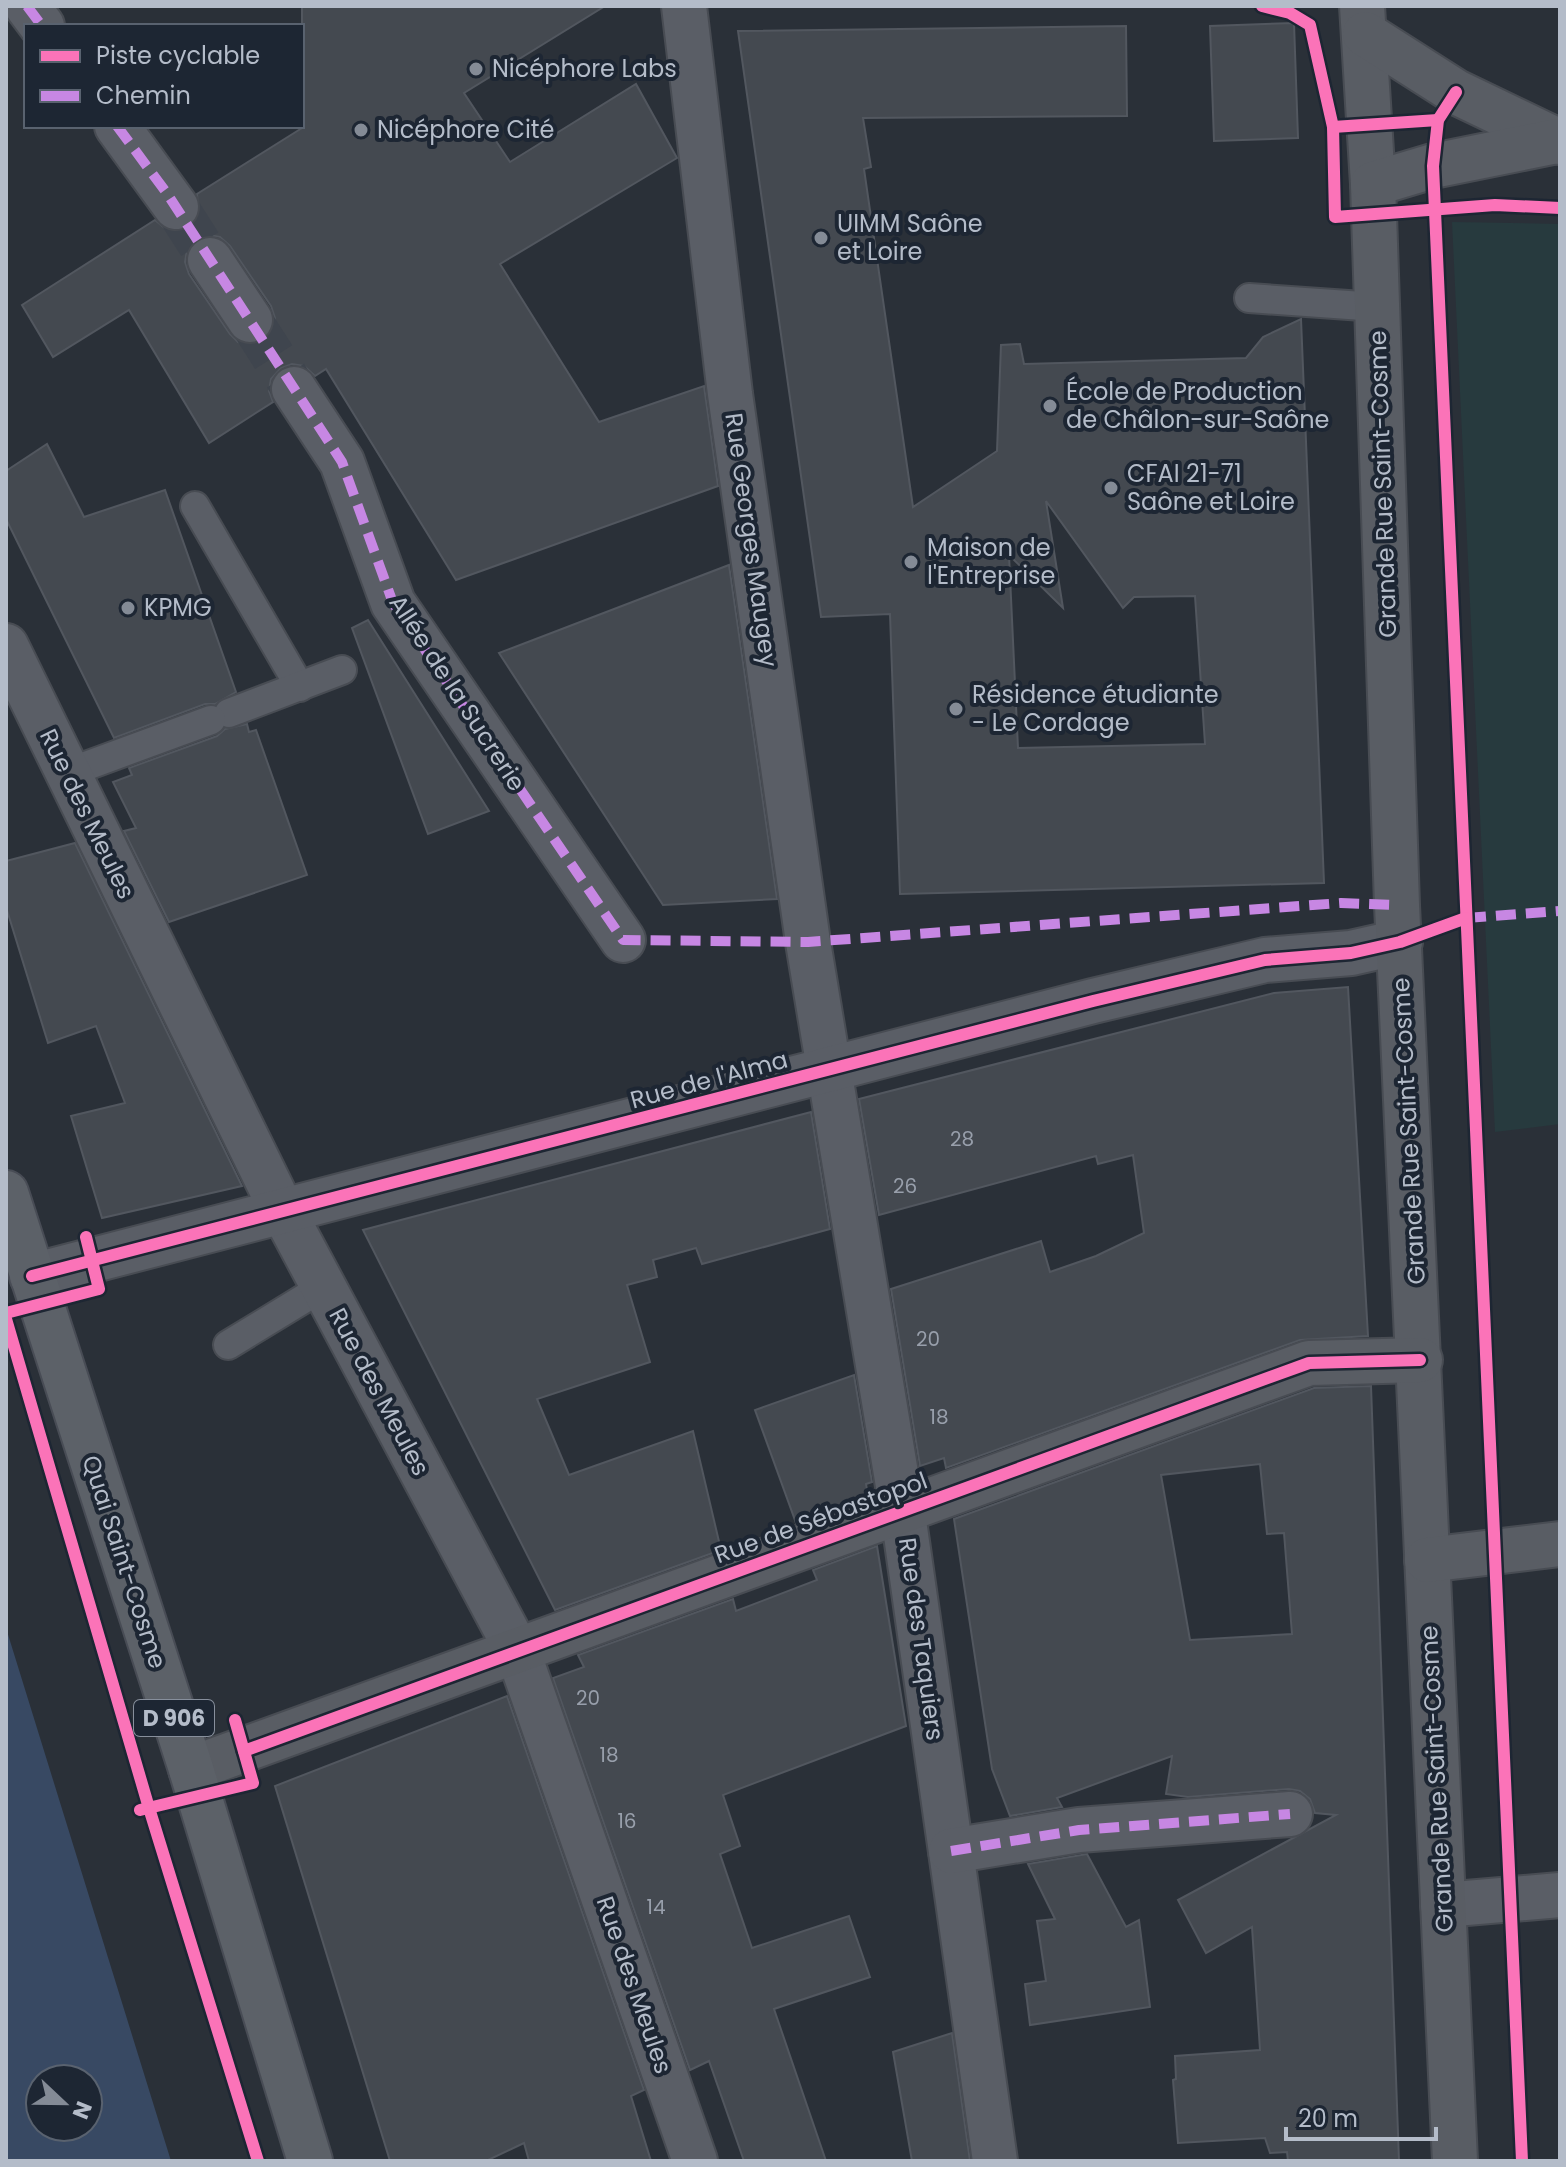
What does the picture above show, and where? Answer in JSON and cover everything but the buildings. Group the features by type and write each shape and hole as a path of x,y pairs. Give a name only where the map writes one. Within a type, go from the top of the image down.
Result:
{"main road":[{"path":"1364,20 1456,92 1558,141"},
{"name":"Grande Rue Saint-Cosme","path":"1364,20 1373,184 1400,942 1455,2161"},
{"path":"1373,184 1433,166 1558,141"},
{"name":"Quai Saint-Cosme","path":"6,1193 191,1769 310,2161"},
{"name":"Rue de Sébastopol","path":"191,1769 1309,1363 1420,1360"},
{"path":"1427,1560 1560,1544"}],"street":[{"path":"27,6 40,24"},
{"name":"Rue Georges Maugey","path":"684,6 730,394 828,1072"},
{"path":"118,128 176,207"},
{"path":"210,260 250,320"},
{"name":"Allée de la Sucrerie","path":"294,389 342,462 393,603 623,940"},
{"name":"Rue des Meules","path":"6,646 284,1213 518,1652 695,2161"},
{"name":"Rue de l'Alma","path":"32,1276 1265,960 1351,953 1400,942"},
{"name":"Rue des Taquiers","path":"828,1072 903,1512 995,2161"},
{"path":"951,1851 1079,1830 1290,1814"},
{"path":"1443,1905 1560,1895"}],"lane":[{"path":"1249,298 1377,307"},
{"path":"195,506 300,687"},
{"path":"67,773 342,670"},
{"path":"228,1345 323,1287"}],"green space":[{"path":"1452,222 1560,224 1560,1124 1495,1132"}],"water":[{"path":"6,1628 171,2161 6,2161"}],"tunnel":[{"path":"176,207 210,260"},
{"path":"250,320 294,389"}],"marked path":[{"path":"27,6 40,24"},
{"path":"118,128 166,192 342,462 393,603 623,940 808,942 1341,903 1397,905"},
{"path":"1466,918 1560,911"},
{"path":"951,1851 1079,1830 1290,1814"}],"cycle path":[{"path":"1262,6 1290,13 1310,25 1333,127 1335,217 1495,205 1560,208"},
{"path":"1456,92 1438,120 1433,166 1522,2161"},
{"path":"1333,127 1438,120"},
{"path":"32,1276 1093,1001 1265,960 1351,953 1400,942 1466,918"},
{"path":"6,1313 99,1289 86,1237"},
{"path":"6,1319 149,1808 258,2161"},
{"path":"244,1751 1309,1363 1420,1360"},
{"path":"140,1810 253,1783 235,1720"}],"place":[{"name":"Nicéphore Labs","path":"476,69"},
{"name":"Nicéphore Cité","path":"361,130"},
{"name":"UIMM Saône et Loire","path":"821,238"},
{"name":"École de Production de Châlon-sur-Saône","path":"1050,406"},
{"name":"CFAI 21-71 Saône et Loire","path":"1111,488"},
{"name":"Maison de l'Entreprise","path":"911,562"},
{"name":"KPMG","path":"128,608"},
{"name":"Résidence étudiante - Le Cordage","path":"956,709"}]}
